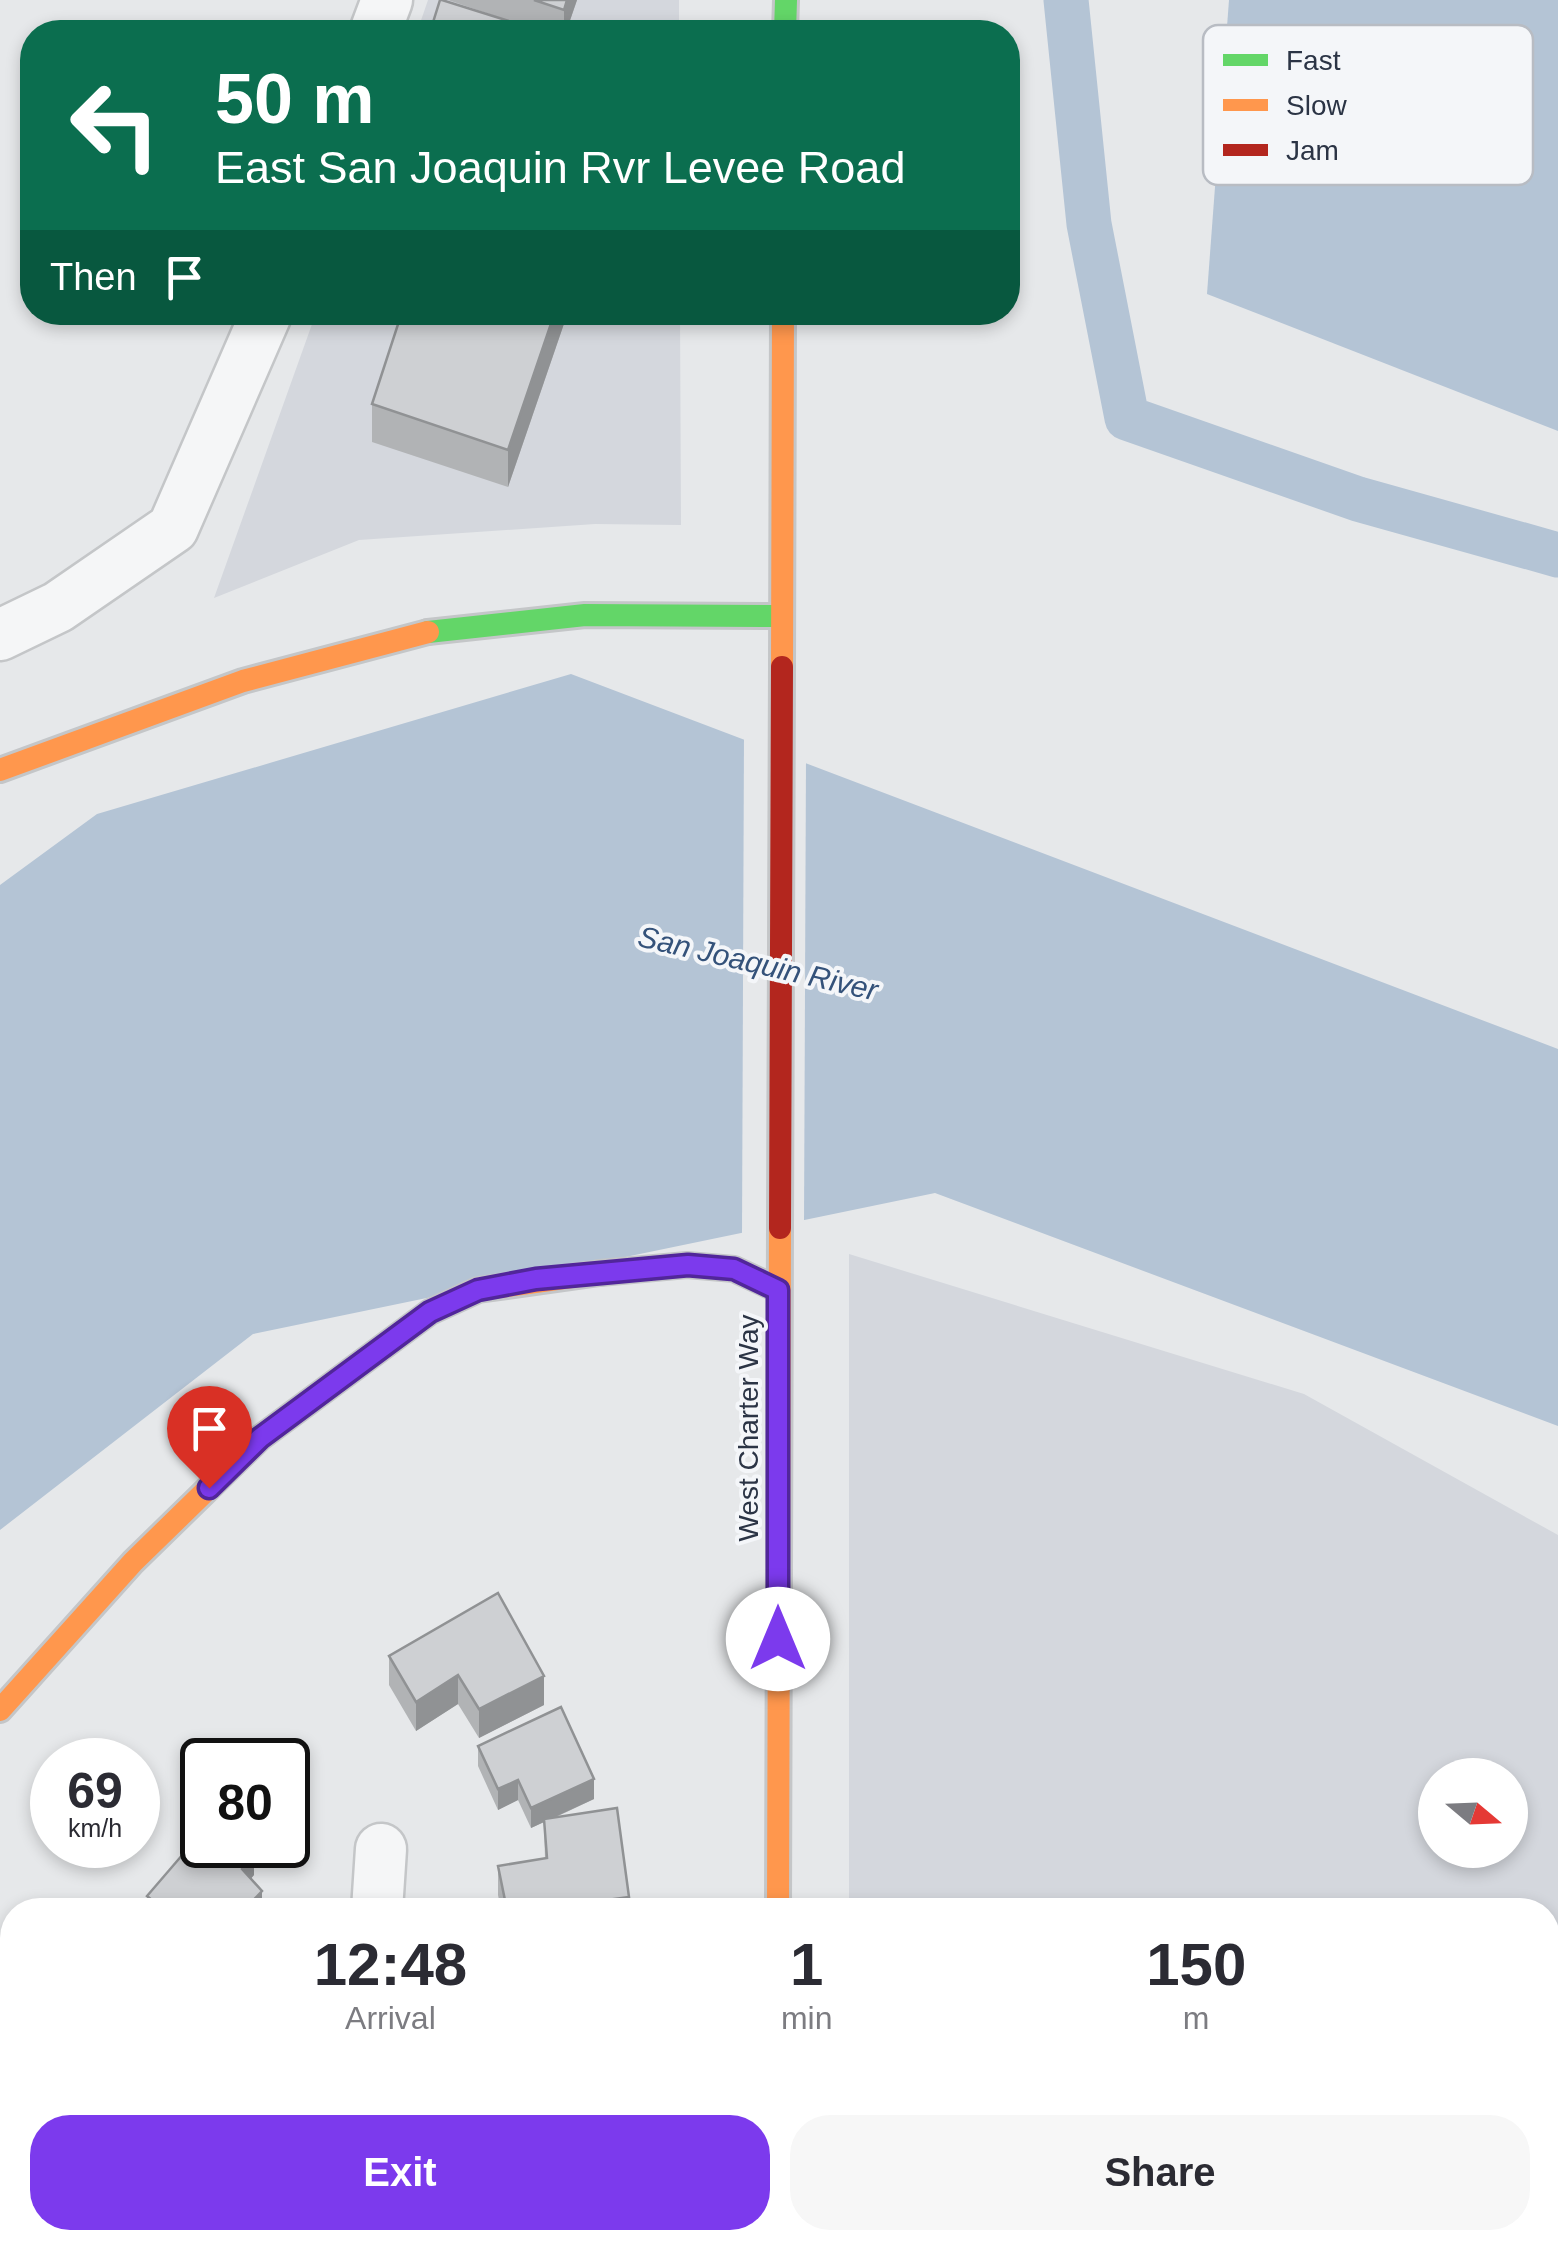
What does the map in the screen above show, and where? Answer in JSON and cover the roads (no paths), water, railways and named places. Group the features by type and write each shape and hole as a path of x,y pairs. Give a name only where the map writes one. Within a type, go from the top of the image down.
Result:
{"main road":[{"name":"West Charter Way","path":"778,1898 783,325"},
{"path":"0,770 244,681 410,634 586,615 781,616"},
{"path":"0,1710 133,1562 260,1438 430,1312 478,1290 536,1279 688,1265 734,1269 778,1290"}],"street":[{"path":"0,635 58,608 174,528 261,325"},
{"path":"377,1898 382,1849"}],"water":[{"path":"1229,0 1558,0 1558,431 1207,294 1215,185 1533,185 1533,25 1227,25"},
{"name":"San Joaquin River","path":"571,674 1558,1049 1558,1426 935,1193 253,1334 0,1530 0,885 97,814"}],"waterway":[{"path":"1066,0 1089,224 1127,418 1358,499 1558,555"}]}
